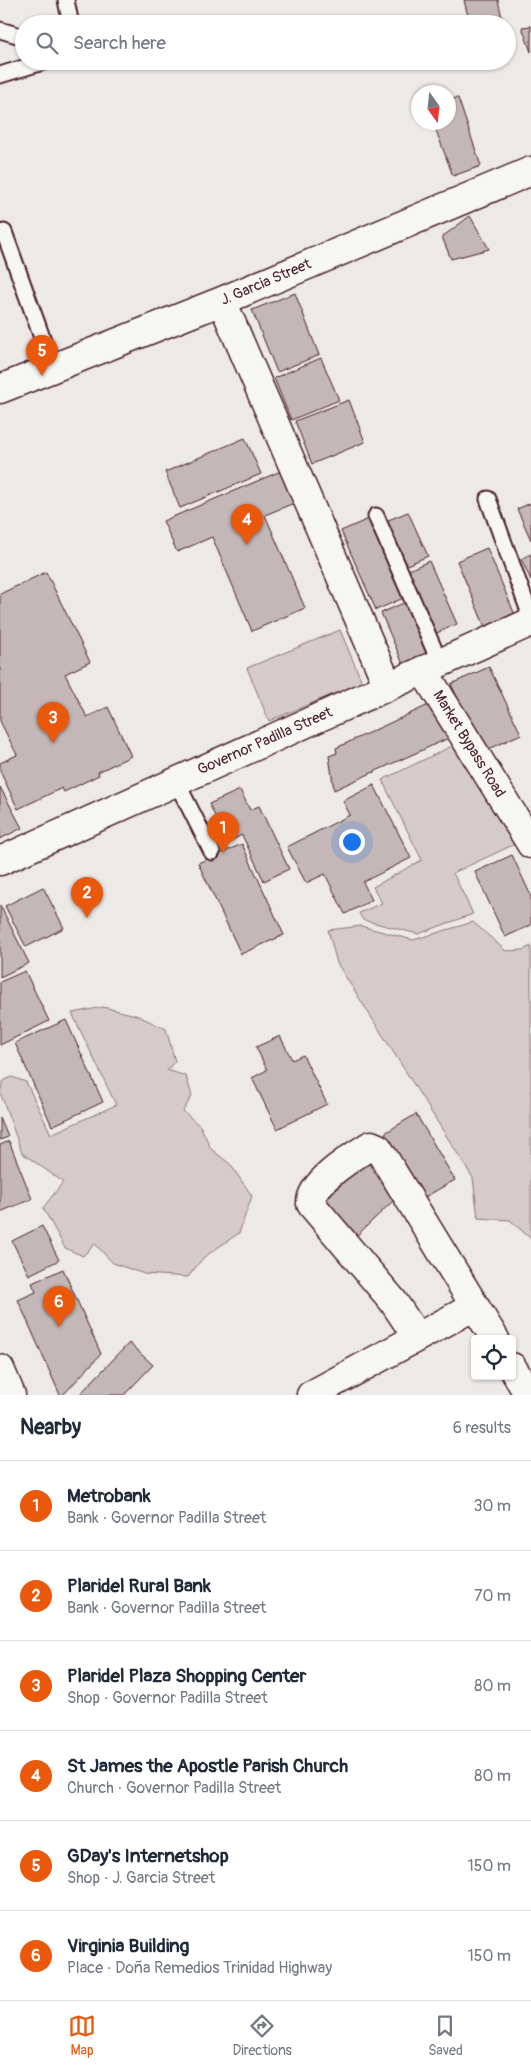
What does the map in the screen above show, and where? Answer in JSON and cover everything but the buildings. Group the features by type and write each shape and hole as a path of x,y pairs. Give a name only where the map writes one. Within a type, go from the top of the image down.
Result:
{"street":[{"name":"J. Garcia Street","path":"0,389 222,301 531,171"},
{"path":"222,301 388,686"},
{"name":"Governor Padilla Street","path":"0,861 531,622"},
{"name":"Market Bypass Road","path":"432,667 531,844"},
{"path":"417,1338 393,1302 311,1204 311,1197 320,1183 371,1145 378,1148 493,1335"},
{"path":"311,1395 475,1306"},
{"path":"0,1369 11,1395"},
{"path":"516,1374 529,1395"}],"lane":[{"path":"66,0 69,15"},
{"path":"0,30 15,34"},
{"path":"0,76 18,70"},
{"path":"4,232 53,368"},
{"path":"488,499 531,617"},
{"path":"376,516 432,667"},
{"path":"176,781 212,852"}],"shaded area":[{"path":"340,630 362,682 269,721 247,668"},
{"path":"454,745 515,844 453,873 473,914 418,934 363,920 359,913 382,903 373,887 422,860 382,780"},
{"path":"473,922 506,951 523,950 531,946 531,1239 510,1220 478,1218 473,1178 337,963 328,930 361,926 413,940"},
{"path":"103,1007 136,1015 166,1029 175,1061 167,1070 186,1076 192,1096 183,1111 201,1127 211,1149 230,1164 252,1196 239,1233 203,1258 188,1277 144,1274 113,1263 95,1244 83,1256 65,1248 43,1208 63,1182 22,1153 0,1092 3,1081 12,1077 26,1082 51,1134 116,1105 72,1013"}],"place":[{"name":"GDay's Internetshop","path":"42,376"},
{"name":"St James the Apostle Parish Church","path":"247,545"},
{"name":"Plaridel Plaza Shopping Center","path":"53,743"},
{"name":"Metrobank","path":"223,853"},
{"name":"Plaridel Rural Bank","path":"87,918"},
{"name":"Virginia Building","path":"59,1327"}]}
